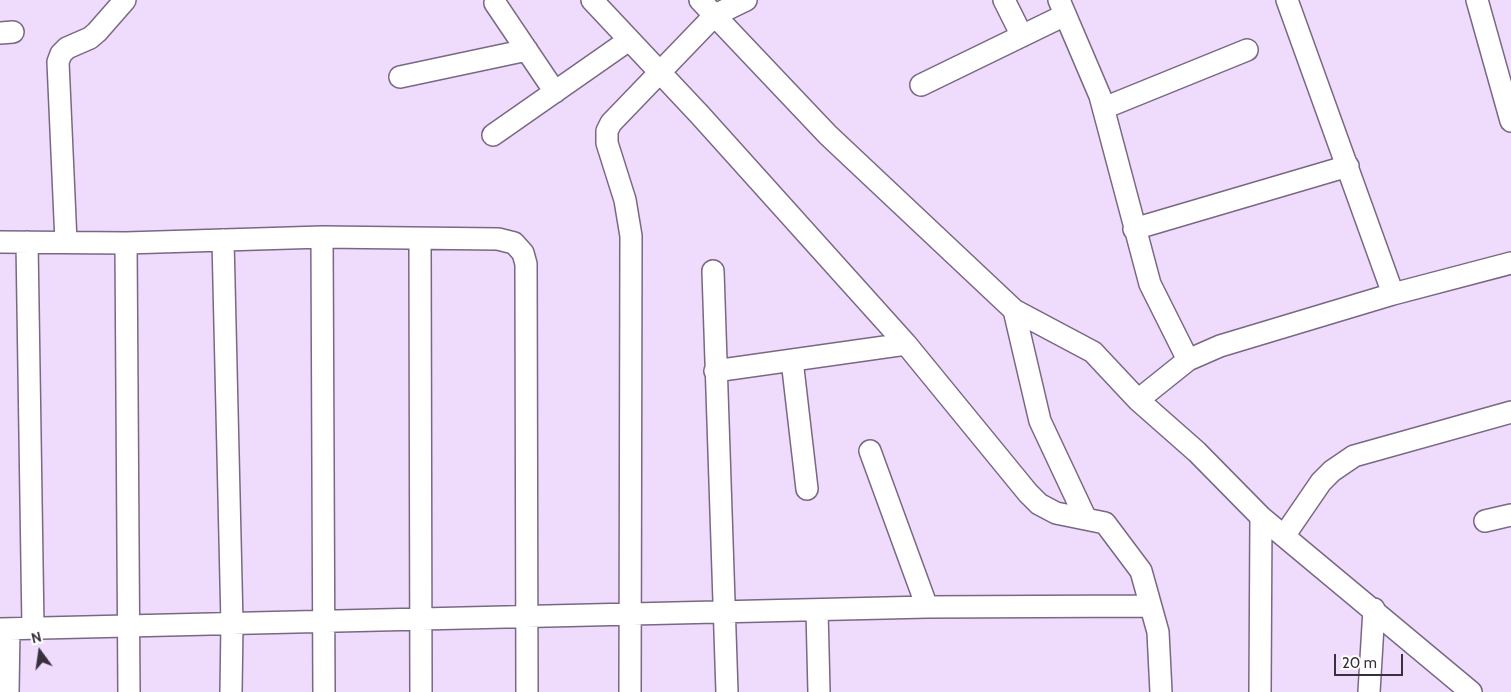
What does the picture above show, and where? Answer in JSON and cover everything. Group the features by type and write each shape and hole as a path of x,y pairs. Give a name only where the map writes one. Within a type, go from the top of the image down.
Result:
{"street":[{"path":"66,242 58,62 61,54 67,48 97,32 125,0"},
{"path":"592,0 906,344 1028,493 1039,504 1056,514 1105,523 1141,571 1158,632 1161,692"},
{"path":"700,0 828,135 1014,310 1093,352 1138,400 1197,452 1261,517 1374,609 1471,692"},
{"path":"630,692 630,236 625,200 607,143 607,131 611,123 715,15 746,0"},
{"path":"1004,0 1022,36"},
{"path":"1287,0 1393,294"},
{"path":"1477,0 1511,121"},
{"path":"495,3 555,92"},
{"path":"921,85 1022,36 1062,7 1104,108 1134,229 1155,296 1188,360"},
{"path":"492,135 629,40"},
{"path":"400,77 527,50"},
{"path":"1104,108 1247,50"},
{"path":"1134,229 1348,166"},
{"path":"322,237 324,692"},
{"path":"0,242 126,243 322,237 420,240 498,239 514,243 523,253 526,264 527,692"},
{"path":"223,240 232,624 231,692"},
{"path":"420,240 421,692"},
{"path":"27,242 33,628"},
{"path":"126,243 129,692"},
{"path":"1138,400 1188,360 1220,346 1393,294 1511,263"},
{"path":"713,271 727,692"},
{"path":"1014,310 1040,421 1086,519"},
{"path":"715,371 906,344"},
{"path":"792,360 807,489"},
{"path":"1284,536 1321,482 1332,471 1354,456 1511,412"},
{"path":"870,451 928,607"},
{"path":"1485,521 1511,514"},
{"path":"1260,692 1261,517"},
{"path":"8,692 4,629 928,607 1150,606"},
{"path":"1369,692 1374,609"},
{"path":"817,610 819,692"}]}
